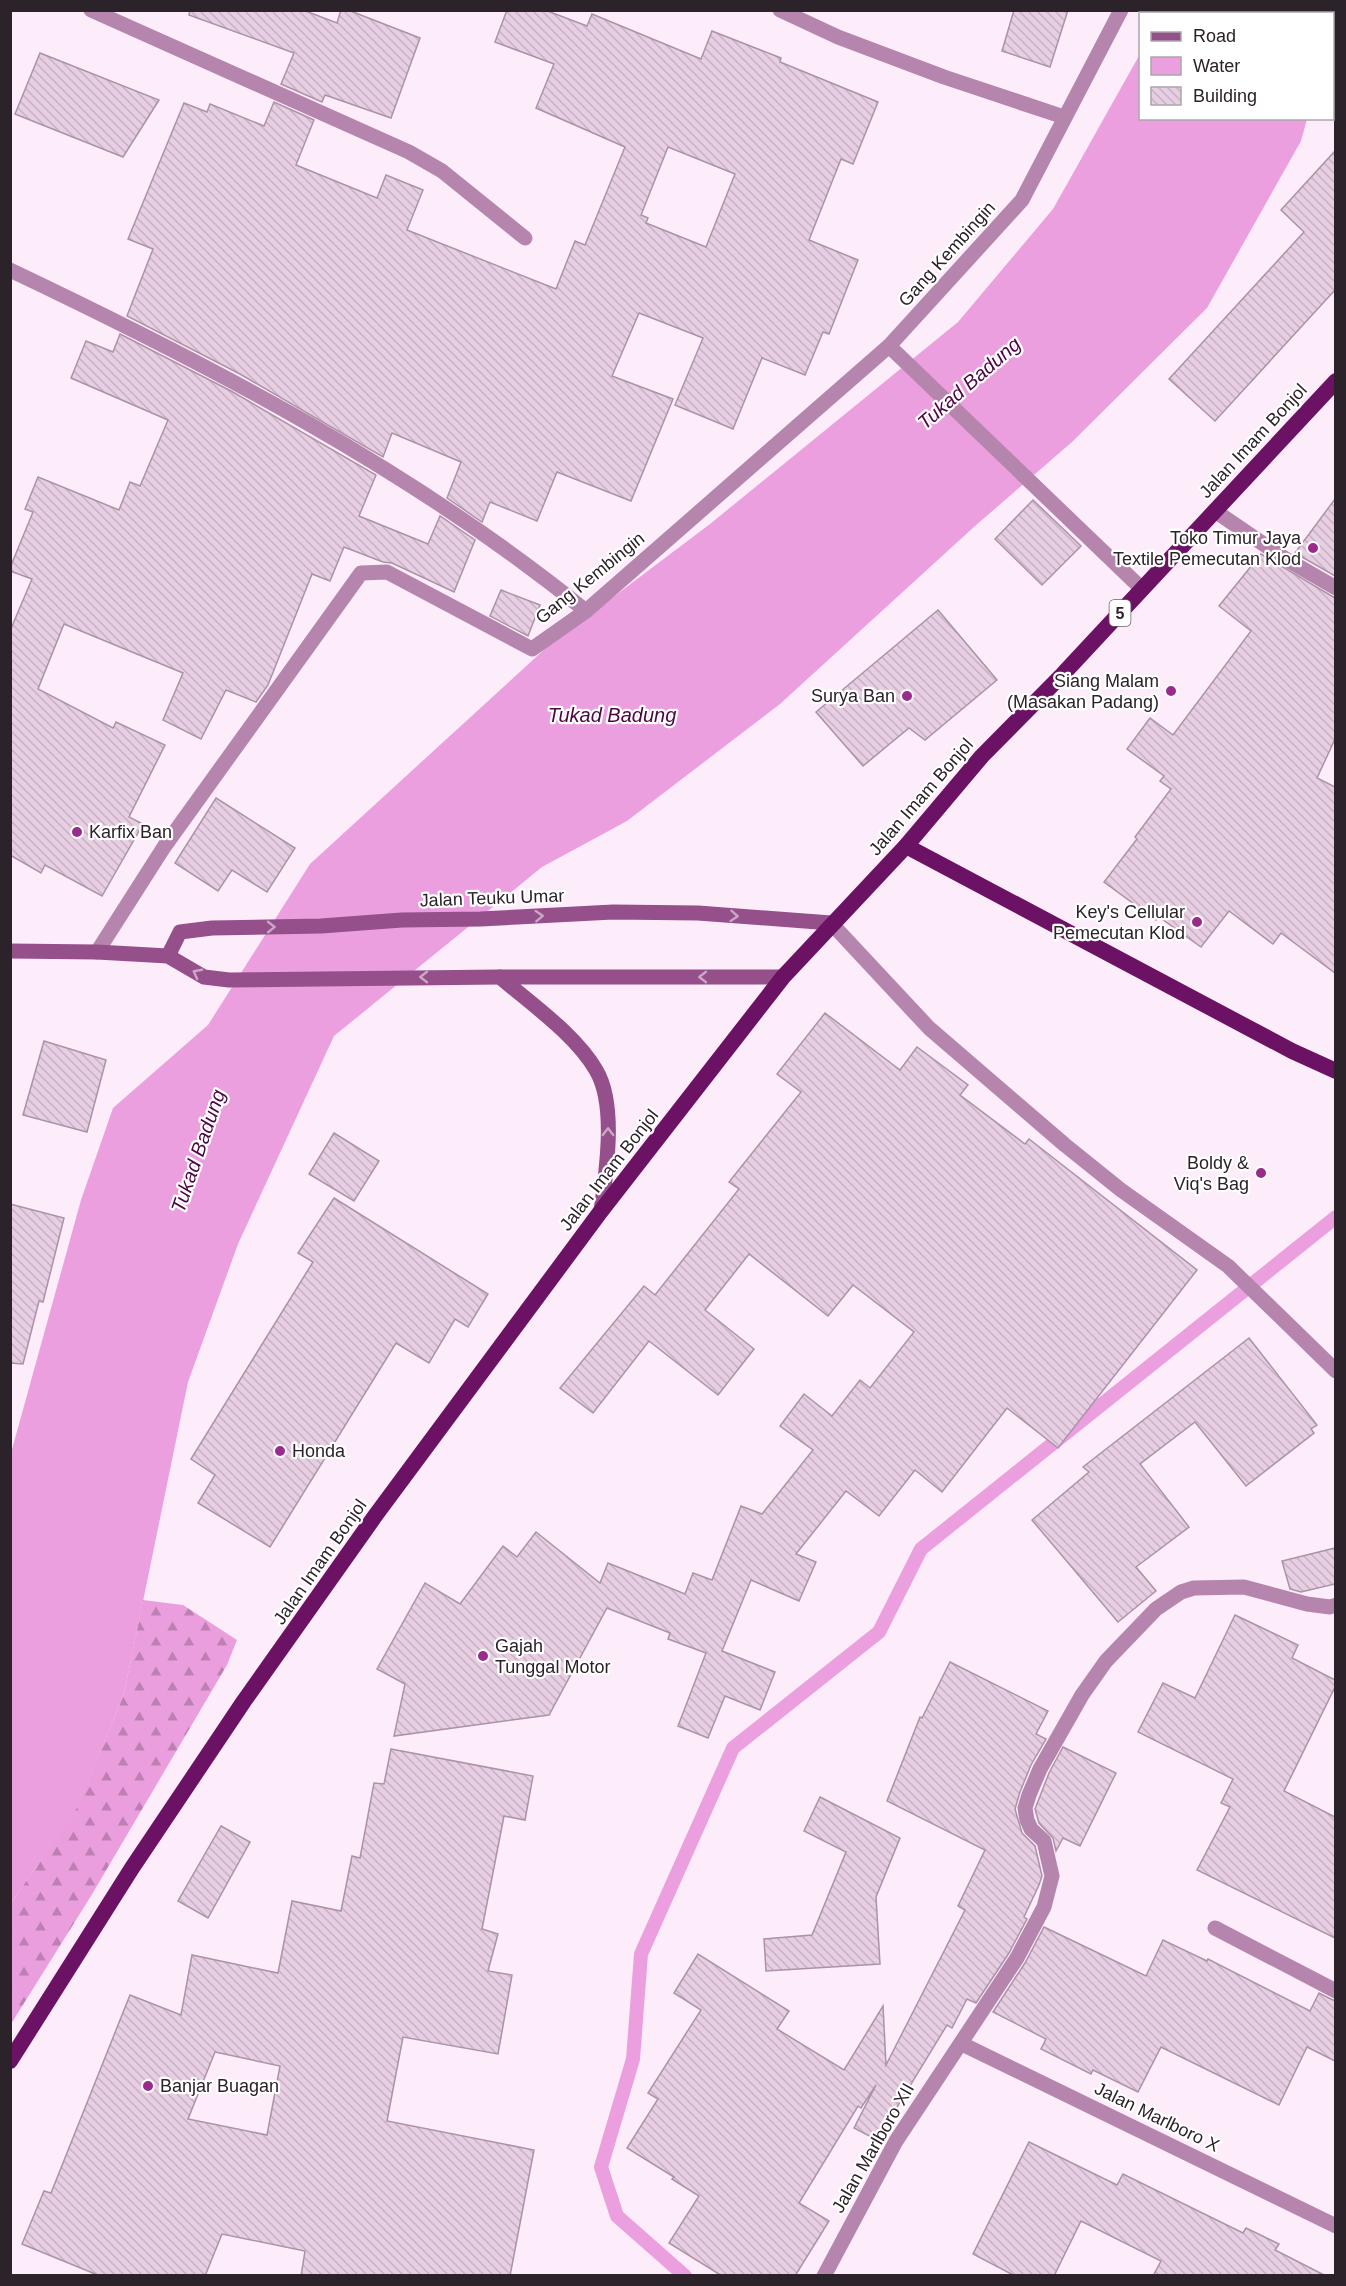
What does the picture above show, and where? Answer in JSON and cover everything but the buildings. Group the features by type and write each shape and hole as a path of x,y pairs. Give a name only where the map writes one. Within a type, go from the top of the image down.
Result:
{"highway":[{"name":"Jalan Imam Bonjol","path":"10,2061 132,1868 244,1701 375,1516 601,1211 783,977 831,923 906,846 982,756 1063,674 1335,381"},
{"path":"906,846 1292,1051 1335,1071"}],"main road":[{"name":"Jalan Teuku Umar","path":"168,956 180,932 212,928 321,926 402,920 481,919 613,912 698,913 831,923"},
{"path":"10,951 168,956 204,977 229,980 783,977"},
{"path":"500,977 582,1051 597,1071 604,1093 608,1126 601,1211"}],"street":[{"path":"91,10 409,152 442,171 525,238"},
{"path":"780,10 838,38 933,74 1065,117"},
{"name":"Gang Kembingin","path":"97,952 164,847 361,573 387,572 532,649 586,611 893,350 1022,201 1121,10"},
{"path":"10,270 199,363 292,413 497,542 586,611"},
{"path":"893,350 1143,589"},
{"path":"1215,511 1292,563 1335,588"},
{"path":"831,923 928,1028 1121,1190 1242,1278 1335,1371"},
{"name":"Jalan Marlboro XII","path":"824,2276 896,2141 936,2078 962,2044 1023,1948 1044,1907 1052,1876 1044,1841 1031,1829 1025,1808 1040,1769 1082,1695 1106,1661 1156,1609 1181,1592 1194,1588 1244,1587 1307,1604 1334,1607"},
{"path":"1215,1928 1335,1991"},
{"name":"Jalan Marlboro X","path":"962,2044 1335,2226"}],"green space":[{"path":"143,1600 183,1605 237,1640 227,1665 91,1896 11,2024 11,1903 77,1807 124,1694"}],"water":[{"path":"1164,10 1335,10 1334,18 1334,12 1163,12"},
{"name":"Tukad Badung","path":"1139,56 1139,120 1307,120 1301,141 1207,308 1072,442 975,526 780,704 627,821 542,867 334,1036 238,1244 188,1382 124,1694 77,1808 11,1903 11,1453 81,1200 113,1108 208,1025 310,864 547,647 710,524 958,322 1053,209"}],"waterway":[{"path":"685,2276 617,2216 601,2167 633,2059 641,1954 733,1748 879,1632 921,1549 1336,1217"}],"place":[{"name":"Toko Timur Jaya Textile Pemecutan Klod","path":"1313,548"},
{"name":"Siang Malam (Masakan Padang)","path":"1171,691"},
{"name":"Surya Ban","path":"907,696"},
{"name":"Karfix Ban","path":"77,832"},
{"name":"Key's Cellular Pemecutan Klod","path":"1197,922"},
{"name":"Boldy & Viq's Bag","path":"1261,1173"},
{"name":"Honda","path":"280,1451"},
{"name":"Gajah Tunggal Motor","path":"483,1656"},
{"name":"Banjar Buagan","path":"148,2086"}]}
